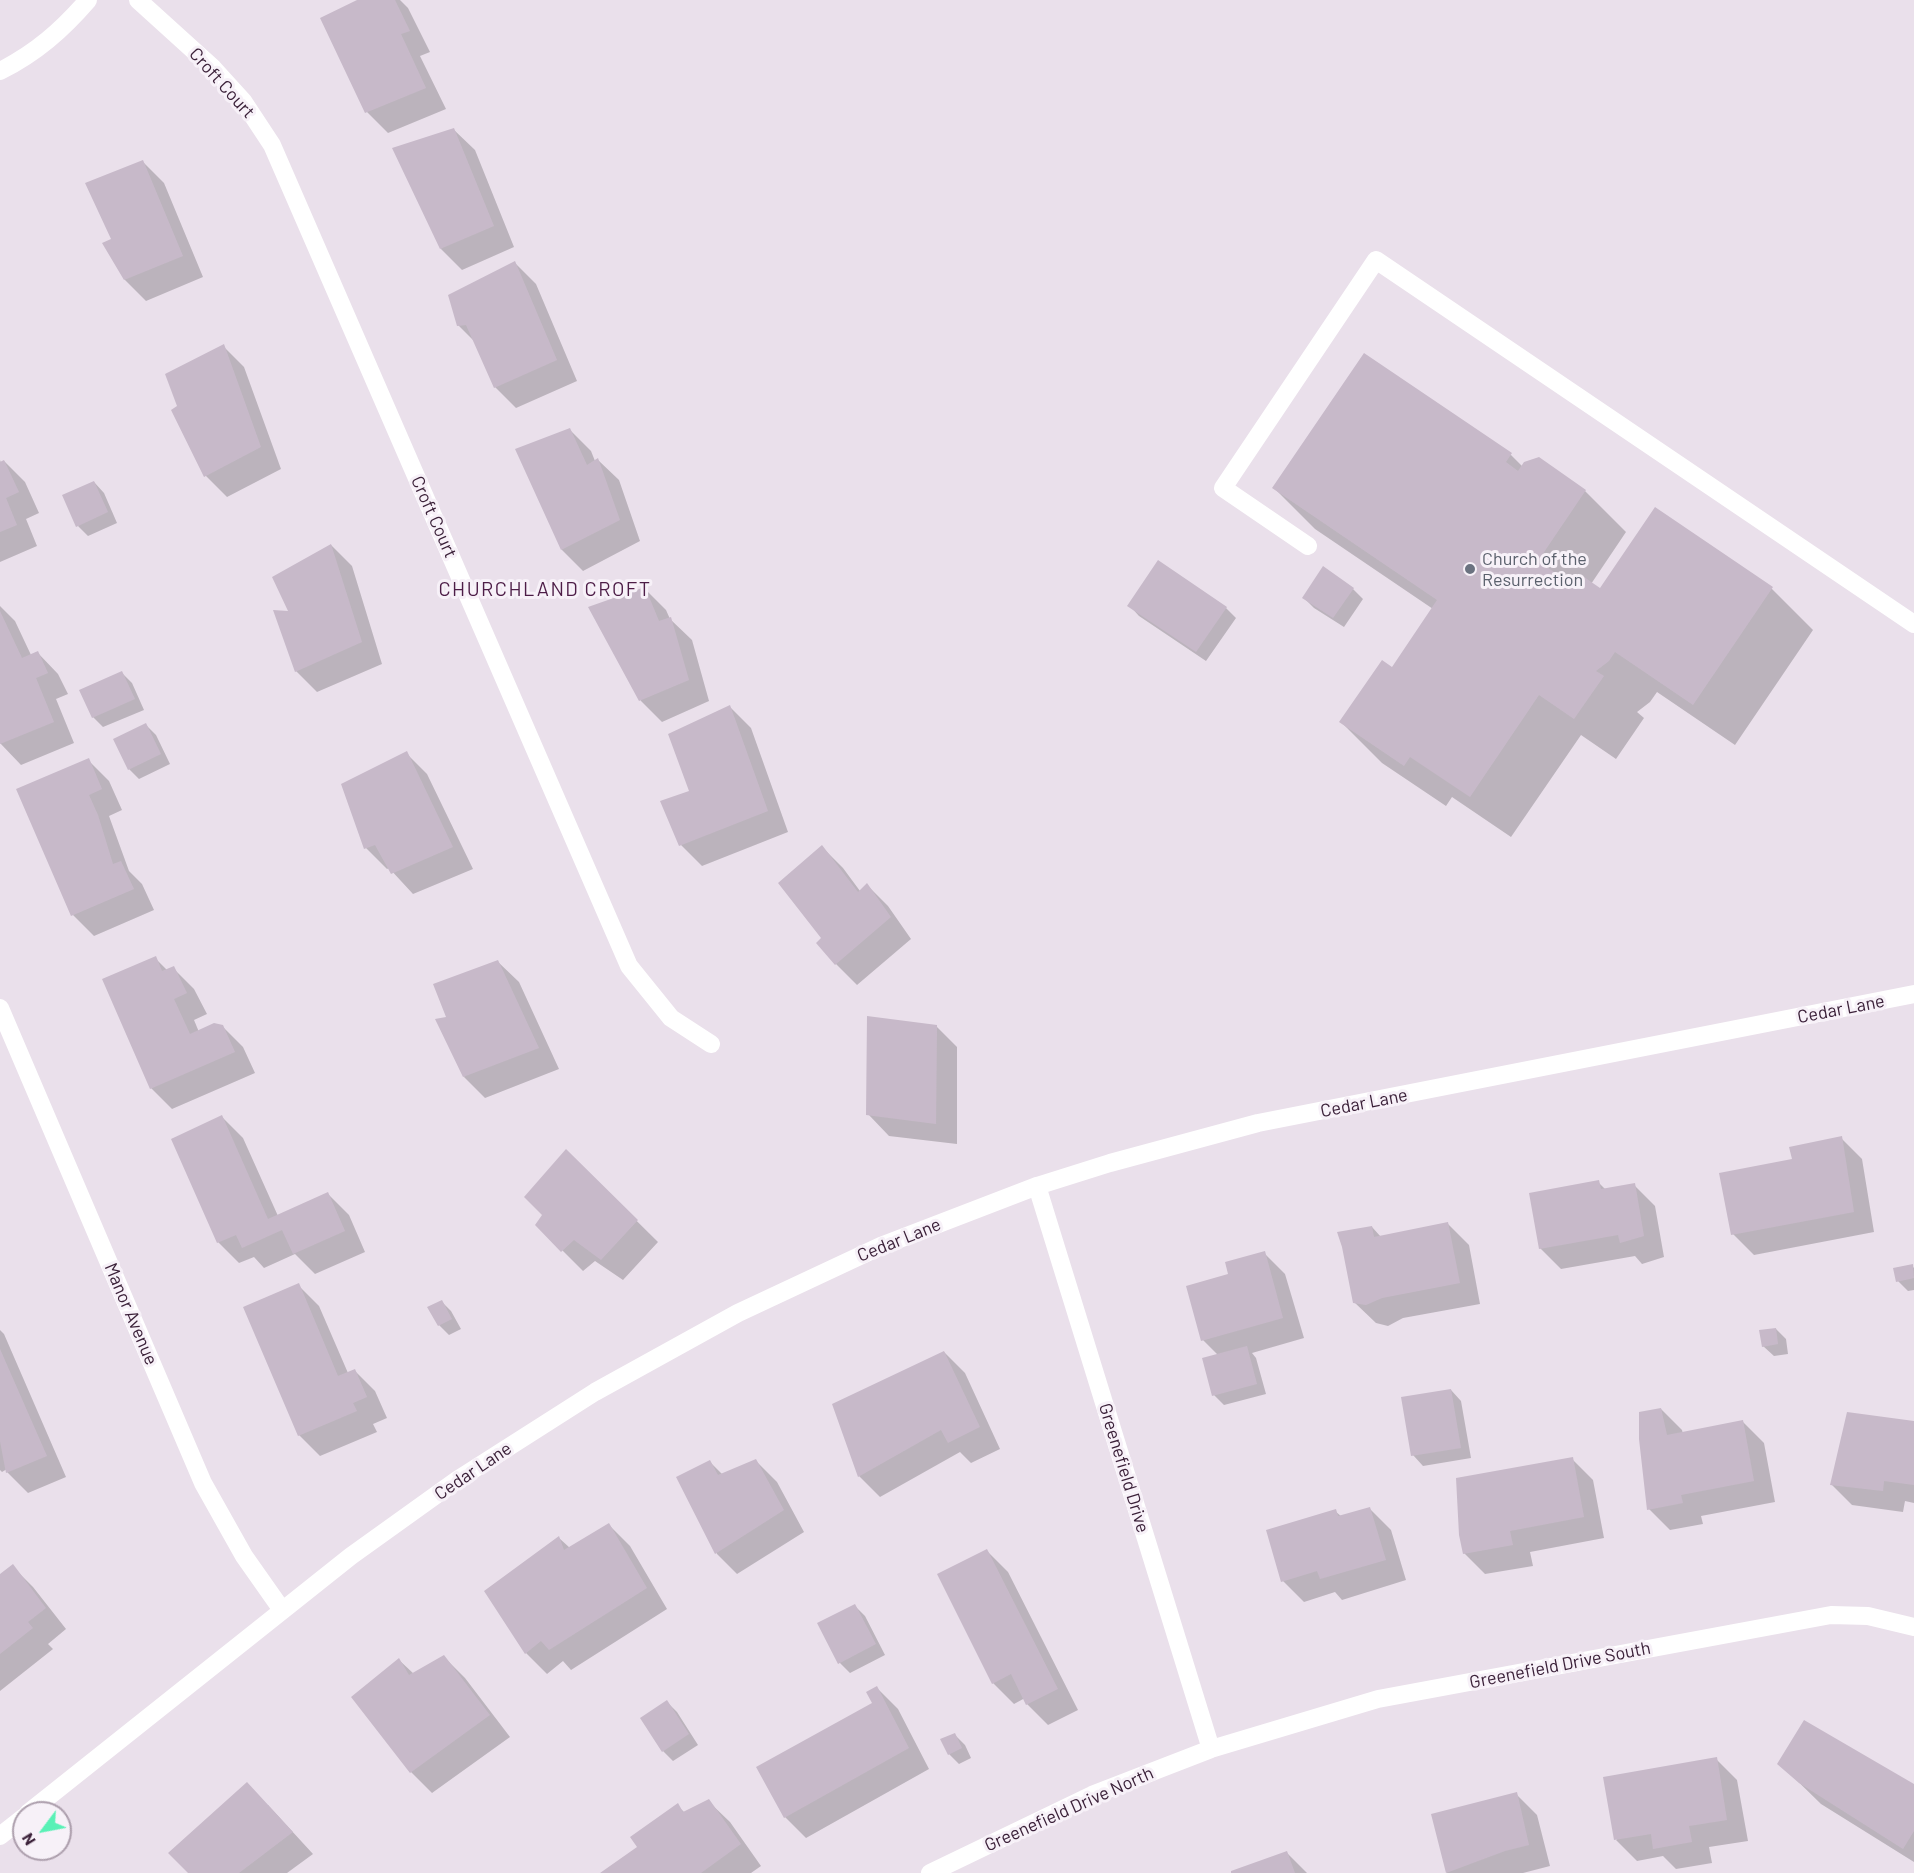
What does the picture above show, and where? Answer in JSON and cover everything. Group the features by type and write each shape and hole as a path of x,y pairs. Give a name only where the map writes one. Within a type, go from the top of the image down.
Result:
{"street":[{"path":"0,71 26,58 70,21 88,0"},
{"name":"Croft Court","path":"138,0 213,68 243,101 272,145 629,966 671,1018 711,1044"},
{"path":"1308,546 1223,488 1376,260 1914,624"},
{"name":"Cedar Lane","path":"43,1801 351,1556 457,1480 595,1392 738,1313 871,1251 1037,1186 1110,1163 1258,1123 1914,994"},
{"name":"Manor Avenue","path":"0,1008 203,1483 243,1556 282,1610"},
{"name":"Greenefield Drive","path":"1037,1186 1211,1749"},
{"name":"Greenefield Drive South","path":"1211,1749 1378,1699 1831,1615 1868,1616 1914,1628"},
{"name":"Greenefield Drive North","path":"930,1873 1092,1795 1211,1749"},
{"path":"0,1836 12,1826"}],"building":[{"path":"357,0 395,0 410,31 401,34 426,88 365,113 320,18"},
{"path":"454,128 494,226 440,249 392,148"},
{"path":"143,160 183,256 124,280 102,243 111,239 85,183"},
{"path":"515,261 557,360 494,388 466,325 457,326 448,295"},
{"path":"224,344 261,447 204,477 171,410 177,406 165,374"},
{"name":"Church of the Resurrection","path":"1364,353 1512,453 1506,462 1518,471 1524,462 1539,457 1586,490 1538,561 1577,588 1584,577 1600,588 1655,507 1773,587 1693,705 1615,652 1609,661 1596,671 1604,676 1574,719 1539,695 1470,797 1410,757 1404,766 1339,722 1382,660 1392,667 1437,600 1272,488"},
{"path":"570,428 587,465 598,458 620,520 561,550 515,449"},
{"path":"4,460 19,492 6,498 17,525 0,532 0,462"},
{"path":"94,481 108,512 76,527 62,495"},
{"path":"331,544 362,642 295,672 273,610 288,611 272,577"},
{"path":"1158,560 1227,607 1196,652 1127,606"},
{"path":"1323,566 1354,588 1333,618 1302,598"},
{"path":"645,587 659,621 671,617 689,680 639,701 588,607"},
{"path":"0,611 22,658 38,651 48,673 36,678 54,722 0,744"},
{"path":"122,671 135,699 92,718 79,690"},
{"path":"730,705 768,811 679,846 660,801 689,791 668,734"},
{"path":"146,723 161,754 128,770 113,739"},
{"path":"407,751 453,847 391,874 375,845 364,849 341,784"},
{"path":"89,758 102,789 89,795 98,815 113,864 121,861 134,889 71,916 16,789"},
{"path":"822,845 858,892 867,883 891,917 835,965 816,943 821,938 778,883"},
{"path":"156,956 162,971 174,966 187,993 174,999 190,1034 214,1023 223,1025 235,1052 150,1089 102,979"},
{"path":"498,960 539,1048 463,1077 435,1019 446,1017 433,984"},
{"path":"867,1016 937,1025 936,1124 866,1115"},
{"path":"222,1115 268,1219 328,1192 345,1231 293,1254 282,1230 242,1248 236,1235 217,1243 171,1139"},
{"path":"1842,1136 1854,1212 1731,1235 1719,1173 1792,1159 1789,1147"},
{"path":"566,1149 638,1220 601,1260 574,1240 561,1252 535,1225 542,1215 524,1197"},
{"path":"1599,1180 1601,1189 1635,1183 1644,1236 1620,1243 1618,1235 1539,1249 1529,1193"},
{"path":"1448,1222 1460,1283 1382,1298 1366,1305 1353,1303 1337,1232 1372,1226 1374,1237"},
{"path":"1265,1251 1283,1318 1201,1341 1186,1286 1228,1274 1225,1262"},
{"path":"1913,1264 1914,1278 1896,1282 1893,1268"},
{"path":"299,1283 338,1376 355,1369 367,1397 353,1403 357,1411 298,1436 243,1307"},
{"path":"442,1300 452,1319 438,1326 427,1307"},
{"path":"1776,1328 1778,1344 1762,1347 1759,1330"},
{"path":"1247,1346 1257,1384 1212,1396 1202,1358"},
{"path":"0,1349 47,1456 6,1473 0,1441"},
{"path":"944,1351 980,1427 948,1443 941,1430 858,1477 832,1404"},
{"path":"1451,1389 1461,1448 1411,1456 1401,1397"},
{"path":"1661,1408 1667,1435 1743,1420 1754,1481 1681,1495 1683,1503 1647,1510 1639,1439 1639,1412"},
{"path":"1847,1412 1914,1421 1914,1485 1884,1481 1883,1491 1830,1485"},
{"path":"1573,1457 1584,1517 1510,1531 1513,1545 1463,1554 1459,1535 1456,1478"},
{"path":"756,1459 784,1510 715,1554 676,1477 710,1460 718,1475"},
{"path":"1370,1507 1386,1560 1320,1579 1317,1571 1281,1582 1266,1530 1336,1509 1338,1516"},
{"path":"609,1523 647,1588 549,1650 541,1641 525,1654 484,1591 559,1536 564,1550"},
{"path":"987,1549 1058,1689 1026,1705 1011,1674 992,1684 937,1574"},
{"path":"13,1564 46,1608 28,1622 33,1628 0,1654 0,1574"},
{"path":"855,1604 876,1644 838,1664 817,1623"},
{"path":"444,1655 490,1715 410,1773 351,1697 399,1658 409,1675"},
{"path":"877,1686 909,1748 784,1818 756,1767 872,1703 866,1692"},
{"path":"667,1700 689,1734 662,1752 640,1718"},
{"path":"1804,1720 1914,1784 1914,1831 1903,1849 1799,1783 1777,1764"},
{"path":"955,1733 962,1748 948,1755 940,1739"},
{"path":"1717,1757 1727,1820 1689,1826 1692,1842 1653,1849 1651,1834 1614,1840 1603,1777"},
{"path":"247,1782 293,1832 239,1873 188,1873 168,1853"},
{"path":"1517,1792 1529,1845 1505,1851 1446,1873 1431,1814"},
{"path":"709,1799 741,1844 701,1873 600,1873 637,1847 630,1837 678,1803 683,1812"},
{"path":"1287,1851 1295,1873 1231,1873 1231,1871"}],"place":[{"name":"Church of the Resurrection","path":"1470,569"}],"district":[{"name":"CHURCHLAND CROFT","path":"545,589"}]}
